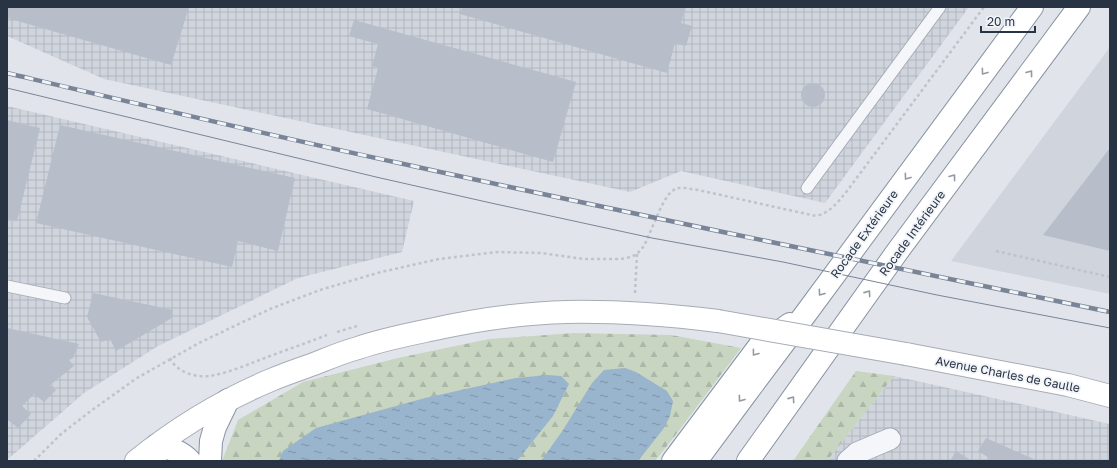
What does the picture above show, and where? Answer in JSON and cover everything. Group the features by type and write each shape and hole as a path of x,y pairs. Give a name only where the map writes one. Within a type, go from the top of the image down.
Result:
{"main road":[{"name":"Rocade Extérieure","path":"696,461 1032,7"},
{"name":"Rocade Intérieure","path":"748,461 897,252 1078,7"},
{"name":"Avenue Charles de Gaulle","path":"136,461 156,453 177,431 228,400 271,380 359,347 462,323 533,314 608,312 718,320 1068,385 1110,396"},
{"path":"673,461 760,346 807,312"},
{"path":"210,461 211,441 215,427 228,400"},
{"path":"757,461 770,431"},
{"path":"156,453 176,450 190,461"}],"street":[{"path":"848,461 857,453 890,439"}],"lane":[{"path":"807,188 940,7"},
{"path":"7,286 65,298"}],"path":[{"path":"34,461 61,434 92,410 137,378 170,358 222,331 270,309 320,290 381,272 439,259 497,252 541,253 584,259 621,259 631,257 637,254 644,246 668,194 676,188 698,190 816,216 824,215 847,191 984,7"},
{"path":"996,251 1110,277"},
{"path":"635,293 637,254"}],"shaded area":[{"path":"7,7 969,7 825,203 681,171 630,192 104,79 7,36"},
{"path":"1110,47 1110,294 951,261"},
{"path":"7,106 414,201 402,252 298,278 158,346 84,393 7,460"},
{"path":"894,376 1110,424 1110,461 827,461"}],"green space":[{"path":"574,333 671,335 741,348 655,461 222,461 238,420 303,382 398,358 489,339"},
{"path":"856,371 894,376 827,461 793,461"}],"water":[{"path":"625,368 636,372 667,391 673,401 670,416 664,428 638,461 541,461 563,430 592,383 604,370"},
{"path":"548,375 561,376 569,384 553,416 517,461 279,461 283,451 316,428 425,398 516,378"}],"building":[{"path":"7,7 189,7 171,65 7,18"},
{"path":"462,7 686,7 681,23 692,26 686,46 675,43 667,73 460,14"},
{"path":"354,20 576,82 553,162 367,109 378,68 372,66 378,44 349,36"},
{"path":"813,83 821,87 825,95 821,103 813,107 805,103 801,95 805,87"},
{"path":"7,120 40,128 17,221 7,219"},
{"path":"60,125 295,178 278,251 238,241 232,267 36,223"},
{"path":"1110,148 1110,251 1043,235"},
{"path":"93,293 173,310 172,318 116,351 110,339 101,342 87,317"},
{"path":"7,328 79,344 73,358 69,360 74,366 50,385 56,390 44,402 34,394 22,406 31,414 18,428 8,420 7,422"},
{"path":"986,438 1038,461 987,461 989,458 978,451"},
{"path":"956,451 972,461 950,461"}],"tram line":[{"path":"7,88 376,177 491,203 652,238 783,262 937,295 1110,328"}],"railway":[{"path":"7,73 252,130 488,182 754,239 1110,312"}]}
